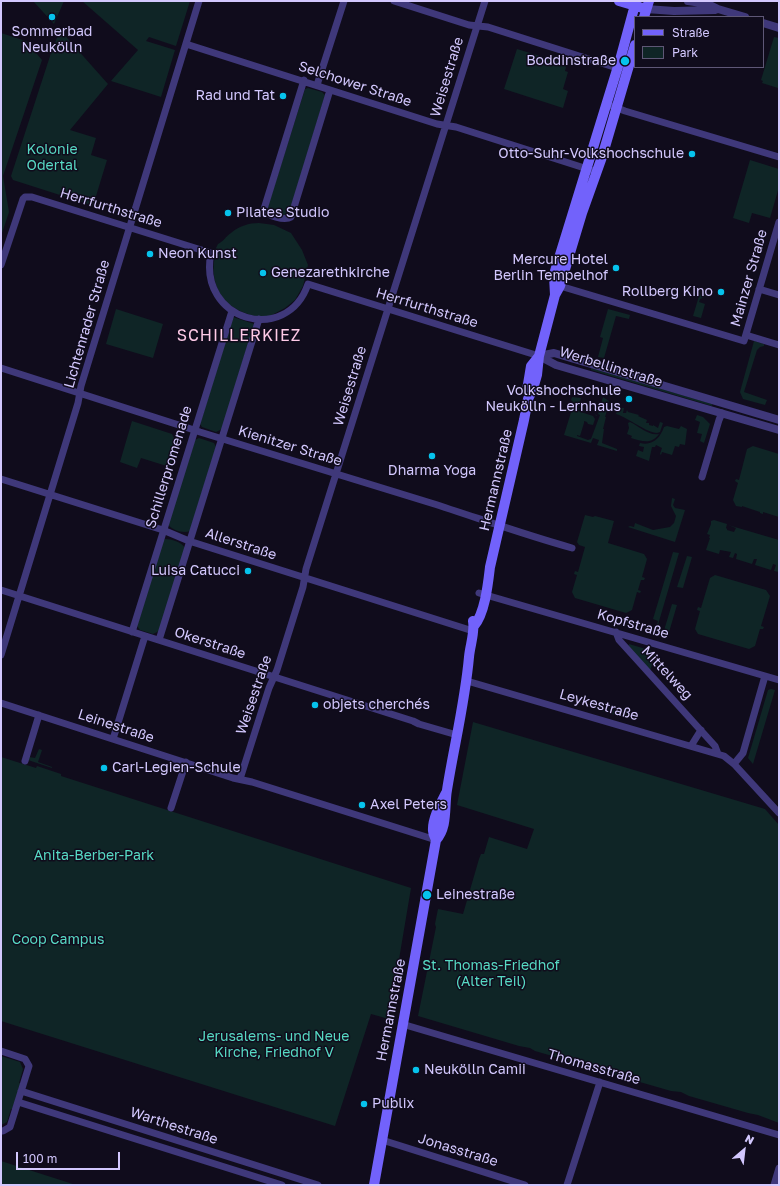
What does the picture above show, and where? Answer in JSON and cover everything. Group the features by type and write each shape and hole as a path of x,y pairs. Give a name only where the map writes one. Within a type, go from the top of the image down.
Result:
{"main road":[{"path":"619,1 635,3 646,9"},
{"name":"Hermannstraße","path":"557,290 554,276 617,68 635,3"},
{"name":"Hermannstraße","path":"374,1185 436,840 442,834 446,793 466,681 469,653 474,628 473,622 483,593 484,574 490,567 528,399 533,389 539,356 557,290 597,172 634,48"}],"street":[{"name":"Lichtenrader Straße","path":"1,655 78,405 81,386 199,1"},
{"path":"317,85 344,1"},
{"path":"394,1 469,25 486,27 617,68"},
{"name":"Weisestraße","path":"240,779 304,585 306,568 485,1"},
{"path":"688,1 708,4 718,9 742,16"},
{"path":"646,9 681,11 718,9"},
{"path":"764,23 779,28"},
{"name":"Selchower Straße","path":"186,44 304,80 330,90 437,124 456,127 586,168"},
{"path":"304,80 264,209 267,214 285,219 291,217 330,90"},
{"path":"606,104 779,157"},
{"path":"586,168 597,172"},
{"name":"Herrfurthstraße","path":"1,265 23,199 25,197 32,197 211,253 210,270 213,288 220,300 232,311"},
{"name":"Mainzer Straße","path":"745,338 779,222"},
{"name":"Herrfurthstraße","path":"259,319 274,318 290,310 300,299 308,284 539,356"},
{"path":"760,289 779,294"},
{"path":"557,290 745,338 779,345"},
{"path":"159,640 259,319 245,317 232,311"},
{"name":"Schillerpromenade","path":"132,632 232,311"},
{"name":"Werbellinstraße","path":"539,356 554,354 779,420"},
{"name":"Werbellinstraße","path":"539,356 553,364 779,430"},
{"path":"585,373 588,364"},
{"name":"Kienitzer Straße","path":"1,368 221,439 572,548"},
{"path":"702,477 719,420 726,404"},
{"name":"Allerstraße","path":"1,479 163,530 190,541 305,578 474,628"},
{"name":"Okerstraße","path":"1,590 457,735"},
{"name":"Kopfstraße","path":"483,593 779,680"},
{"name":"Mittelweg","path":"616,632 618,639 715,746 721,755 734,764 779,813"},
{"path":"113,739 145,636"},
{"path":"734,764 743,753 766,676"},
{"name":"Leykestraße","path":"466,681 721,755"},
{"name":"Leinestraße","path":"1,703 436,840"},
{"path":"24,761 39,715"},
{"path":"691,746 700,730"},
{"path":"171,808 186,762"},
{"name":"Thomasstraße","path":"402,1024 779,1134"},
{"path":"1,1051 25,1059 29,1066 10,1127 1,1131"},
{"path":"567,1185 600,1082"},
{"name":"Warthestraße","path":"21,1091 318,1185"},
{"name":"Warthestraße","path":"18,1102 282,1185"},
{"name":"Jonasstraße","path":"382,1140 526,1185"},
{"path":"774,1185 779,1168"}],"green space":[{"name":"Sommerbad Neukölln","path":"33,1 64,1 54,24"},
{"path":"82,1 190,1 176,46 149,37 146,41 175,50 161,97 111,81 138,50"},
{"name":"Kolonie Odertal","path":"60,30 108,84 70,130 96,138 91,155 107,160 93,206 13,180 11,176 51,53"},
{"path":"1,33 26,41 42,60 3,176 9,212 1,236"},
{"path":"774,37 779,38 778,88 762,83 763,81 761,80"},
{"path":"517,49 563,63 566,67 565,71 568,72 563,89 568,91 563,108 504,89"},
{"path":"308,88 322,92 325,95 289,214 286,216 267,209 305,89"},
{"path":"750,160 779,169 779,187 770,218 752,213 749,223 733,218"},
{"path":"259,223 274,225 291,233 302,250 308,265 303,286 295,300 285,308 268,317 257,317 240,311 230,305 217,288 214,274 215,250 218,244 237,228 248,224"},
{"path":"704,292 707,296 700,299 699,302 705,304 701,318 693,316 699,296"},
{"path":"116,309 163,324 153,358 106,344"},
{"path":"608,309 630,315 629,319 616,316 604,358 598,357 603,338 600,337"},
{"path":"233,317 254,324 222,429 216,432 202,427 200,424"},
{"path":"754,341 764,344 764,346 757,350 744,392 767,400 765,405 743,399 740,392"},
{"path":"591,368 712,404 712,406 591,370"},
{"path":"572,397 581,398 578,408 592,413 570,407 573,402 571,400"},
{"path":"603,397 609,401 606,409 602,443 617,449 617,451 597,445 599,440 593,438 591,443 564,435 572,409 593,416 595,419 593,425 584,421 580,436 577,435 588,440 591,439 600,415 598,414"},
{"path":"618,408 624,408 623,413 626,413 627,410 628,412 639,415 638,416 647,420 646,423 658,428 660,422 663,423 660,432 657,433 648,431 616,414"},
{"path":"697,415 703,417 710,424 704,443 700,441 702,434 697,433 700,422 695,420"},
{"path":"132,421 172,434 175,440 177,440 178,442 170,467 141,458 137,468 120,462"},
{"path":"630,422 651,434 659,434 650,441 631,438 632,436 627,434 629,428 628,423"},
{"path":"667,426 679,429 681,426 687,429 685,445 680,444 679,447 675,446 672,455 662,452 661,455 662,448 656,445 655,447 652,447 649,461 636,456 638,450 643,452 644,447 639,446 640,443 645,444 652,442 658,438 664,427"},
{"path":"199,438 214,443 216,447 190,531 181,532 175,530 168,524 195,440"},
{"path":"753,446 779,454 779,517 763,512 763,514 742,506 736,506 733,500 738,483 735,481 736,479 739,480 747,449"},
{"path":"672,498 675,499 673,505 675,508 685,510 675,542 628,527 634,527 635,523 653,530 670,527 674,523 676,516 671,506"},
{"path":"585,515 614,521 608,543 644,554 647,559 642,577 645,578 644,580 641,580 638,590 641,591 640,593 637,592 632,610 626,613 575,598 572,592 577,575 574,574 575,571 578,572 585,547 579,545 577,542"},
{"path":"714,520 727,524 727,530 734,532 736,528 728,525 779,540 779,572 774,571 776,565 773,564 771,570 755,565 757,559 754,559 752,564 736,559 737,554 735,553 733,558 729,557 731,552 720,550 719,554 706,550 710,538 710,535 707,534 711,521"},
{"path":"165,539 176,541 185,548 159,631 153,634 140,630 137,626 163,541"},
{"path":"673,552 679,553 655,635 649,633 650,630 655,631 658,621 653,619"},
{"path":"687,556 692,557 683,588 677,587"},
{"path":"715,575 766,590 770,596 761,626 764,627 763,629 760,629 755,646 749,649 698,634 695,629 700,611 697,610 698,607 701,608 710,578"},
{"path":"672,604 677,605 667,639 662,637"},
{"path":"629,644 656,652 650,671 628,647"},
{"path":"768,690 775,690 753,764 748,758"},
{"path":"596,706 627,713 625,718 595,709"},
{"name":"St. Thomas-Friedhof (Alter Teil)","path":"473,722 765,809 779,825 779,1123 758,1115 689,1096 681,1092 671,1091 612,1074 601,1069 418,1016 436,927 435,924 438,909 463,914 479,859 481,854 484,854 489,837 527,849 534,829 457,805"},
{"path":"39,749 42,750 38,762 52,768 28,760 29,757 35,758"},
{"path":"1,757 36,768 37,766 61,774 61,776 411,888 389,1019 371,1014 335,1126 1,1021"},
{"path":"1,1056 20,1062 23,1069 19,1083 21,1083 13,1109 11,1109 7,1122 1,1125"},
{"path":"1,1161 76,1185 1,1185"}],"place":[{"name":"Sommerbad Neukölln","path":"52,17"},
{"name":"Boddinstraße","path":"625,61"},
{"name":"Rad und Tat","path":"283,96"},
{"name":"Otto-Suhr-Volkshochschule","path":"692,154"},
{"name":"Pilates Studio","path":"228,213"},
{"name":"Neon Kunst","path":"150,254"},
{"name":"Mercure Hotel Berlin Tempelhof","path":"616,268"},
{"name":"Genezarethkirche","path":"263,273"},
{"name":"Rollberg Kino","path":"721,292"},
{"name":"Volkshochschule Neukölln - Lernhaus","path":"629,399"},
{"name":"Dharma Yoga","path":"432,456"},
{"name":"Luisa Catucci","path":"248,571"},
{"name":"objets cherchés","path":"315,705"},
{"name":"Carl-Legien-Schule","path":"104,768"},
{"name":"Axel Peters","path":"362,805"},
{"name":"Leinestraße","path":"427,895"},
{"name":"Neukölln Camii","path":"416,1070"},
{"name":"Publix","path":"364,1104"}],"district":[{"name":"SCHILLERKIEZ","path":"239,336"}],"park label":[{"name":"Anita-Berber-Park","path":"94,856"},
{"name":"Coop Campus","path":"58,940"},
{"name":"Jerusalems- und Neue Kirche, Friedhof V","path":"274,1046"}]}
